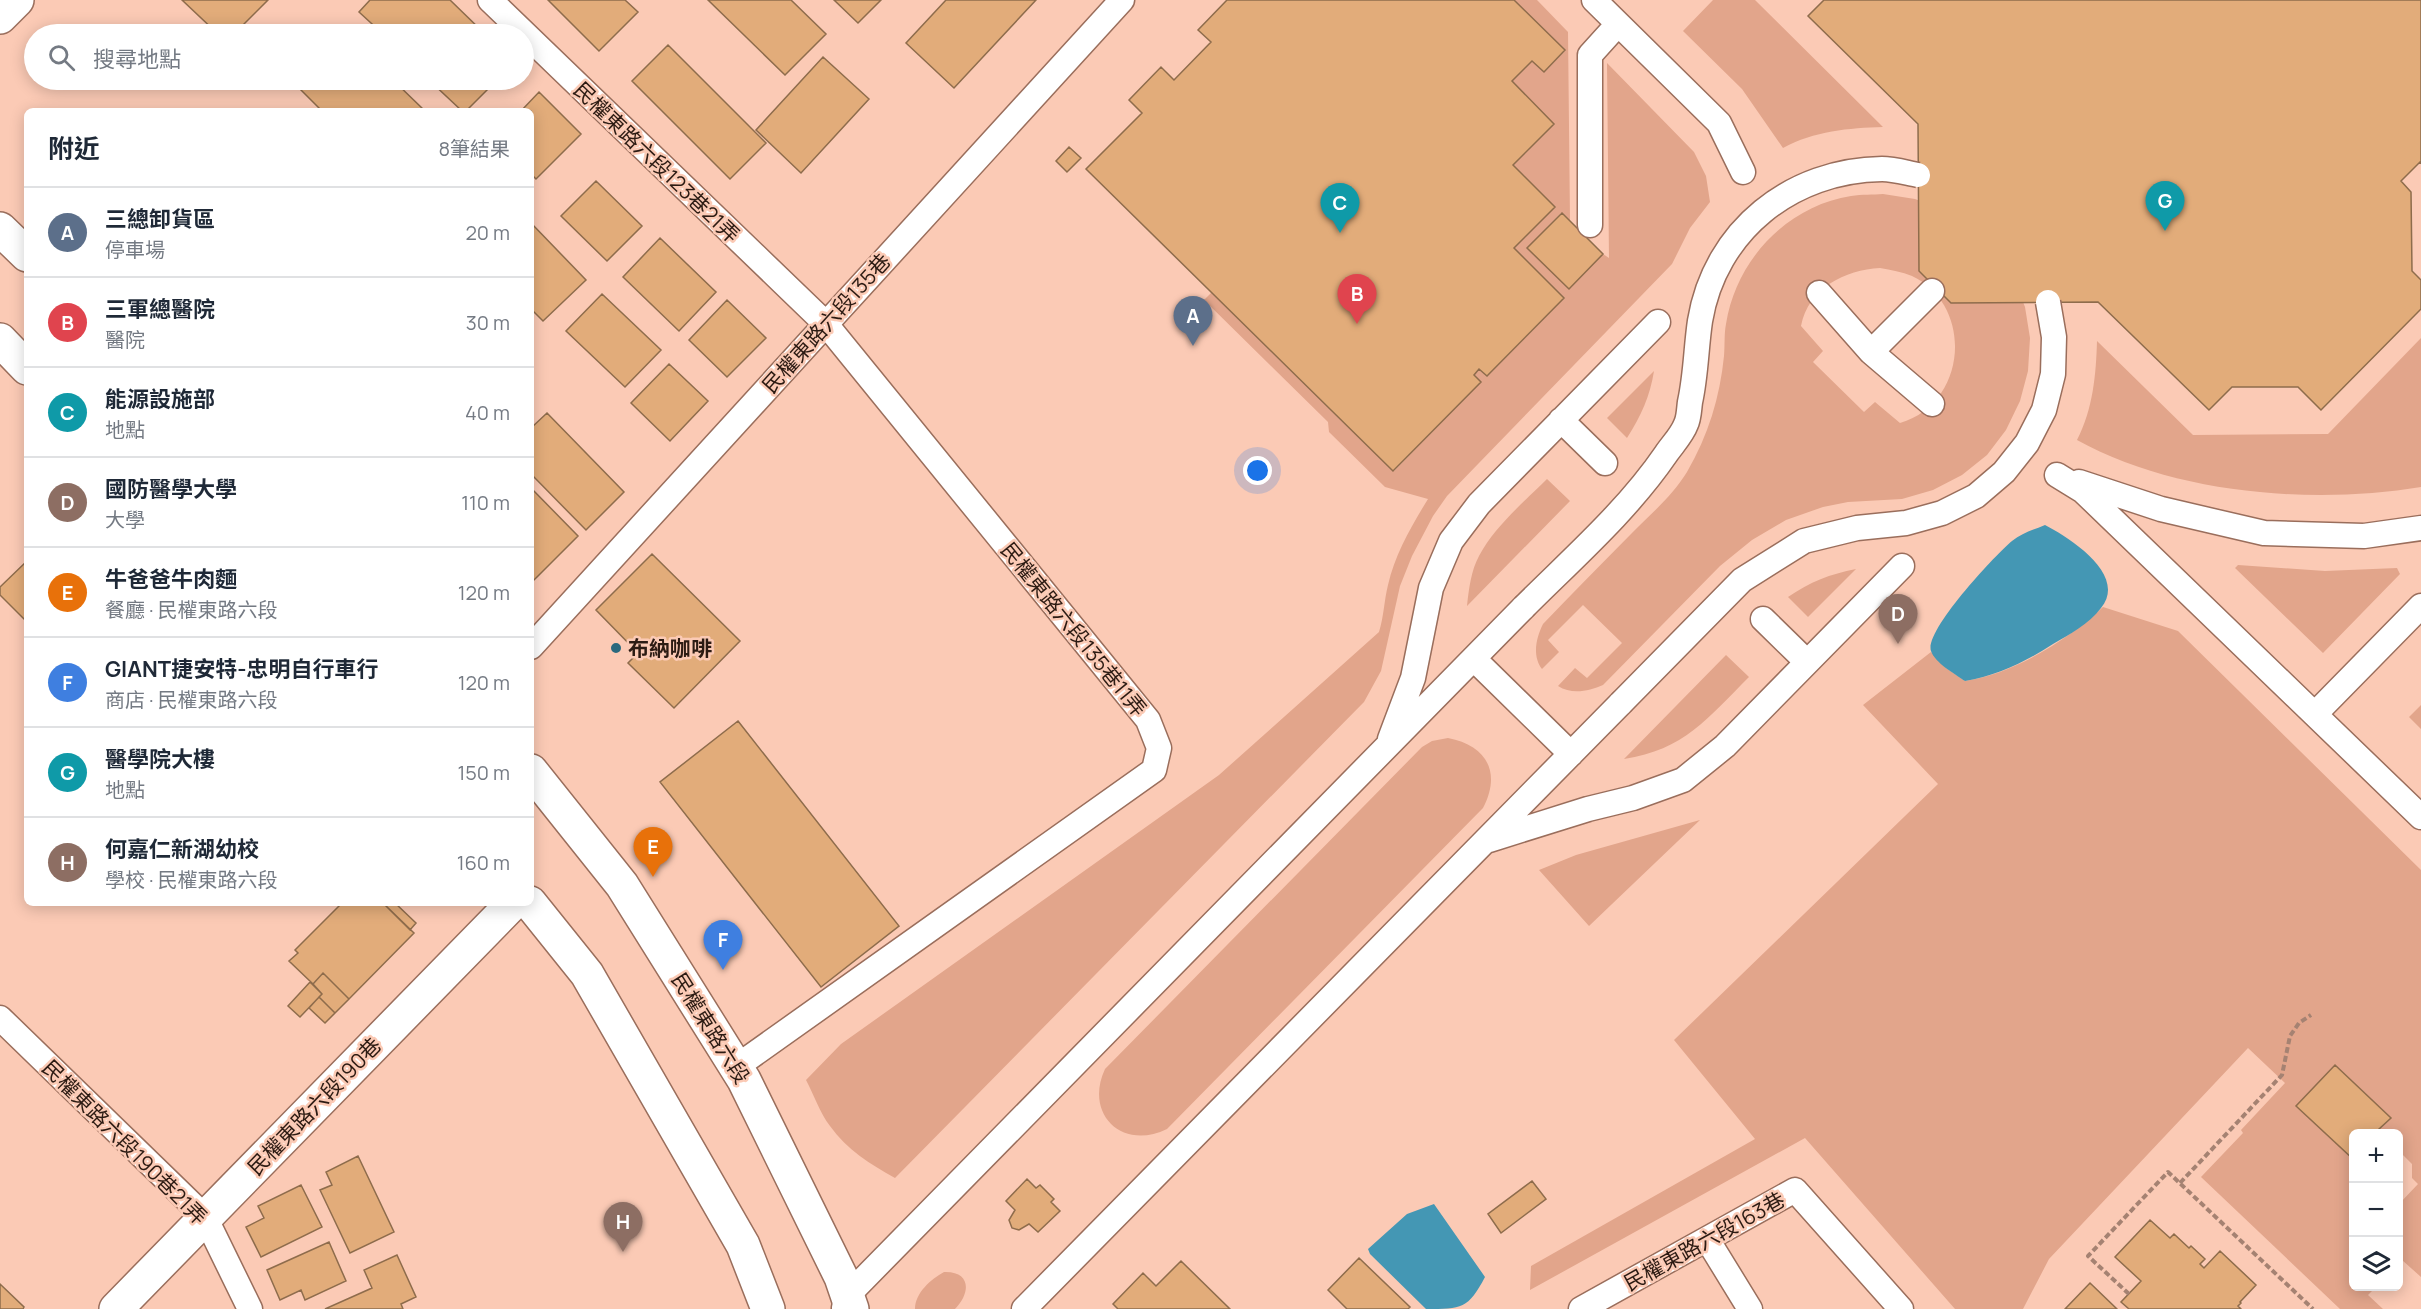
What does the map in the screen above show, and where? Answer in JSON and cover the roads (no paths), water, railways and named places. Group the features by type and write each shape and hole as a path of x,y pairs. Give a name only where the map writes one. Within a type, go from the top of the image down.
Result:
{"main road":[{"path":"0,17 17,0"},
{"path":"0,228 24,252"},
{"path":"0,340 24,365"},
{"name":"民權東路六段","path":"534,775 622,885 736,1067 841,1276 847,1305"},
{"name":"民權東路六段190巷","path":"116,1309 510,906"},
{"path":"532,906 587,974 743,1245 768,1309"}],"lane":[{"name":"民權東路六段123巷21弄","path":"490,0 515,24"},
{"name":"民權東路六段135巷","path":"534,644 1122,0"},
{"path":"1594,0 1719,123 1743,172"},
{"path":"1590,225 1590,55 1618,24"},
{"name":"民權東路六段123巷21弄","path":"534,42 825,323"},
{"path":"847,1305 1645,484 1686,424 1696,372 1700,320 1710,284 1726,251 1749,222 1778,198 1811,181 1847,172 1884,169 1918,175"},
{"path":"1871,352 1932,291"},
{"path":"1819,293 1871,352 1932,404"},
{"path":"1024,1309 1742,580 1804,541 1857,528 1906,523 1942,513 1976,496 2004,472 2027,443 2044,410 2053,374 2055,337 2049,302"},
{"path":"1387,747 1413,678 1431,588 1451,541 1479,504 1658,322"},
{"name":"民權東路六段135巷11弄","path":"736,1067 1154,770 1159,748 1148,720 825,323"},
{"path":"1562,420 1605,463"},
{"path":"2421,528 2364,536 2264,533 2161,509 2056,475 2083,491 2421,817"},
{"path":"1484,842 1588,809 1633,798 1683,780 1725,746 1902,566"},
{"path":"2315,714 2421,606"},
{"path":"1763,619 1807,662"},
{"path":"1474,659 1571,754"},
{"name":"民權東路六段190巷21弄","path":"0,1018 205,1217 250,1309"},
{"name":"民權東路六段163巷","path":"1581,1309 1795,1190 1901,1309"},
{"path":"1707,1239 1750,1309"}],"water":[{"path":"2045,525 2081,548 2102,571 2107,583 2107,595 2101,608 2079,628 2033,656 2000,672 1965,681 1941,664 1931,651 1932,641 1938,627 1977,576 2012,541"},
{"path":"1434,1204 1485,1277 1474,1296 1463,1305 1456,1307 1426,1309 1370,1254 1368,1249 1407,1214"}],"place":[{"name":"醫學院大樓","path":"2165,231"},
{"name":"能源設施部","path":"1340,233"},
{"name":"三軍總醫院","path":"1357,324"},
{"name":"三總卸貨區","path":"1193,346"},
{"name":"國防醫學大學","path":"1898,644"},
{"name":"布納咖啡","path":"616,648"},
{"name":"牛爸爸牛肉麵","path":"653,877"},
{"name":"GIANT捷安特-忠明自行車行","path":"723,970"},
{"name":"何嘉仁新湖幼校","path":"623,1252"}]}
